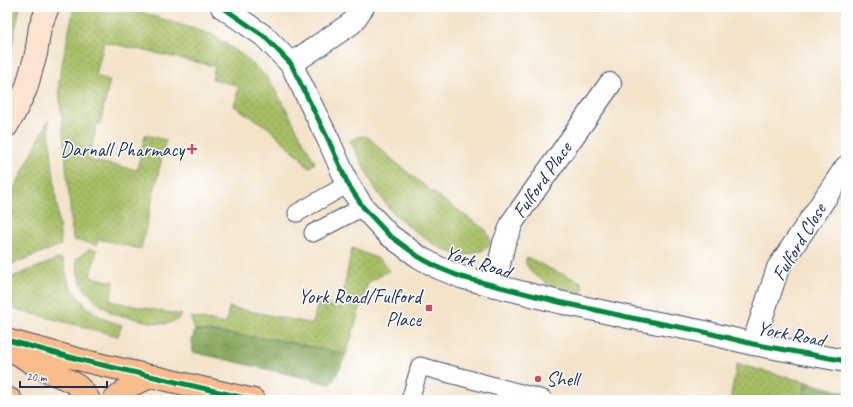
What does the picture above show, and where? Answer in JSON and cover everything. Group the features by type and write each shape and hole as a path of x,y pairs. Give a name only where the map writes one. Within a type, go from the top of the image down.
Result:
{"highway":[{"path":"7,340 86,361 254,400"},
{"path":"7,347 41,368 70,380 85,392 89,400"},
{"path":"114,400 130,386 152,376"},
{"path":"7,398 11,400"}],"main road":[{"path":"9,117 26,89 36,54 40,27 48,7"}],"street":[{"name":"York Road","path":"222,7 264,36 291,64 328,139 348,184 363,207 389,235 420,257 439,268 460,277 494,286 625,317 700,331 753,344 846,361"},
{"path":"291,64 352,23 363,7"},
{"name":"Fulford Place","path":"494,286 504,243 513,221 610,84"},
{"name":"Fulford Close","path":"753,344 778,268 846,167"}],"lane":[{"path":"297,213 348,184"},
{"path":"313,233 363,207"},
{"path":"410,400 420,366 543,400"}],"green space":[{"path":"7,7 20,7 7,69"},
{"path":"74,7 125,7 213,35 241,54 267,77 315,163 308,168 300,157 267,127 234,106 239,86 212,79 215,66 104,42 96,76 110,80 100,124 97,123 89,160 137,170 145,135 166,140 141,249 98,239 97,245 73,240 59,79"},
{"path":"48,121 61,245 7,266 7,203"},
{"path":"362,136 368,137 394,161 431,191 487,231 491,244 484,250 459,256 433,244 407,225 388,207 376,190 350,141"},
{"path":"352,248 379,259 390,270 368,283 346,354 278,340 195,330 191,317 226,324 229,307 313,324 317,304 340,308"},
{"path":"89,249 97,250 90,277 114,282 110,301 181,315 177,320 166,324 153,323 112,313 99,304 84,289 78,275 76,259"},
{"path":"526,258 581,282 583,288 581,295 568,294 550,289 544,280 532,273 526,264"},
{"path":"58,259 62,259 71,286 86,306 101,317 122,325 118,336 7,307 7,279"},
{"path":"195,330 278,340 346,354 331,384 193,352 192,340"},
{"path":"737,364 806,382 802,400 730,400"},
{"path":"806,382 846,393 846,400 802,400"}],"cycle path":[{"path":"222,7 264,36 291,64 328,139 348,184 363,207 389,235 419,257 439,268 461,277 559,302 700,331 753,344 846,361"},
{"path":"7,340 85,361 254,400"}],"place":[{"name":"Darnall Pharmacy","path":"192,149"},
{"name":"York Road/Fulford Place","path":"429,308"},
{"name":"Shell","path":"538,379"}]}
